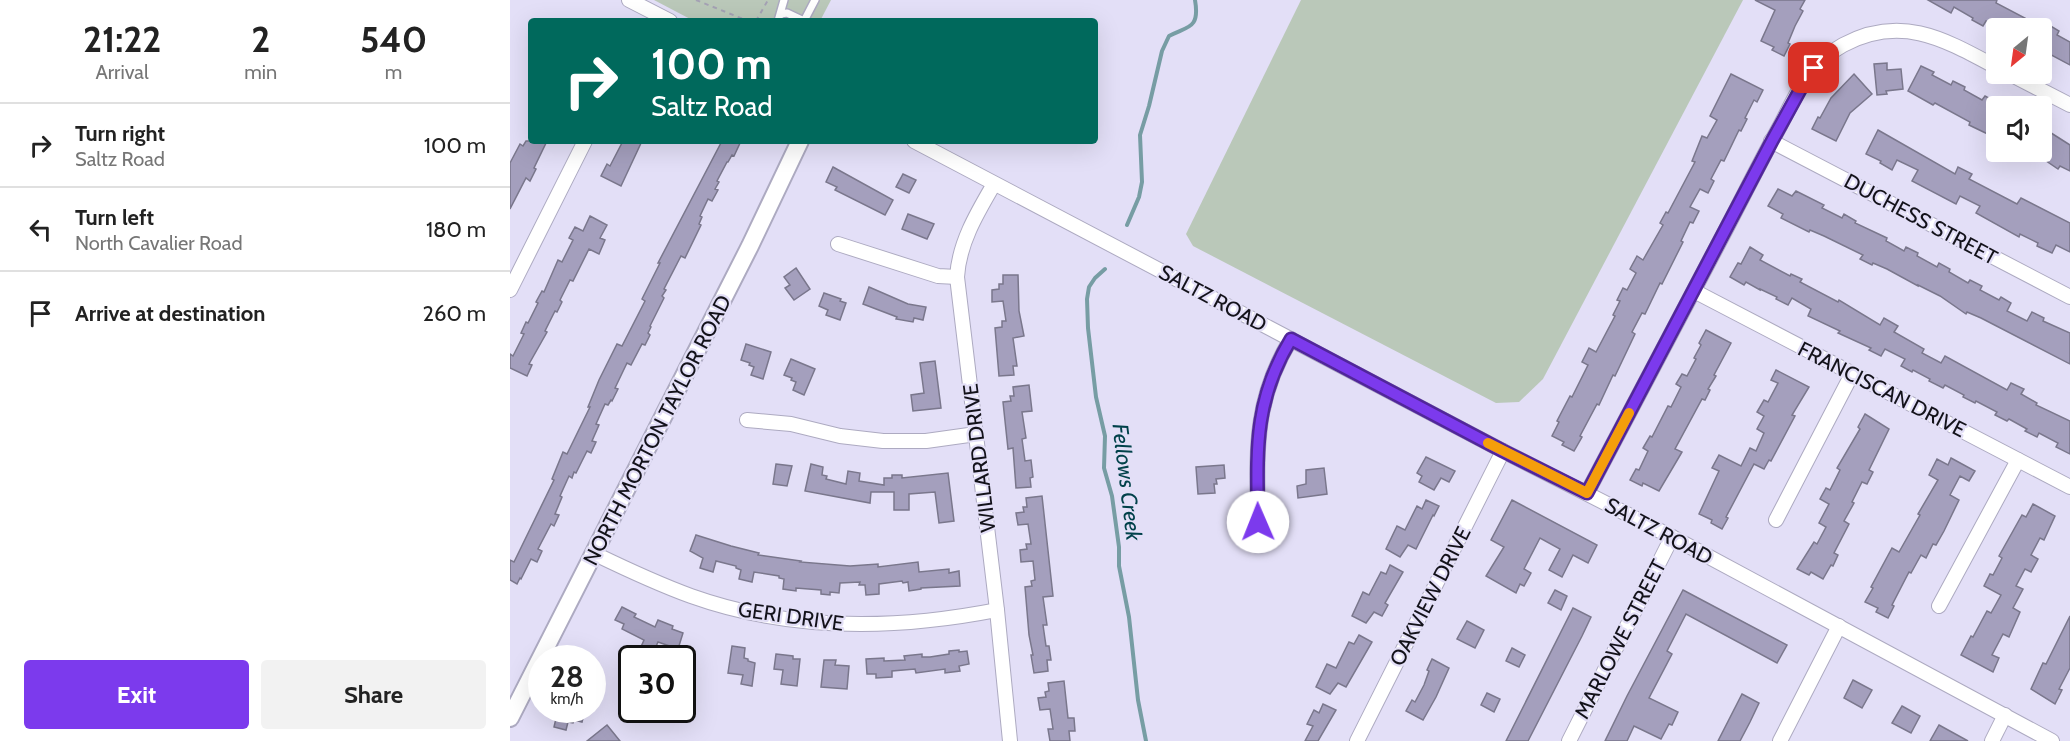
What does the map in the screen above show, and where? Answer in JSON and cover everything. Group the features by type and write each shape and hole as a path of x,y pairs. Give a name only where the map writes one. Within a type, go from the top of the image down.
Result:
{"street":[{"path":"629,0 649,16"},
{"path":"1587,493 1772,141 1814,68 1842,46 1872,34 1901,30 1928,34 1986,62"},
{"path":"2029,84 2070,105"},
{"name":"DUCHESS STREET","path":"1772,141 2070,297"},
{"path":"510,290 583,144"},
{"name":"NORTH MORTON TAYLOR ROAD","path":"510,718 750,246 799,144"},
{"name":"SALTZ ROAD","path":"920,144 1503,451 1672,537 2052,741"},
{"name":"WILLARD DRIVE","path":"994,184 965,240 958,260 957,278 997,610 1010,741"},
{"path":"838,244 938,276 957,278"},
{"name":"FRANCISCAN DRIVE","path":"1694,291 2070,487"},
{"path":"1258,522 1258,447 1262,410 1273,373 1291,339"},
{"path":"1776,520 1852,374"},
{"path":"747,420 791,424 840,436 883,441 926,441 976,434"},
{"name":"OAKVIEW DRIVE","path":"1357,741 1503,451"},
{"path":"1939,606 2018,460"},
{"name":"MARLOWE STREET","path":"1569,741 1672,537"},
{"name":"GERI DRIVE","path":"595,554 649,580 692,597 782,619 835,624 892,624 940,620 997,610"},
{"path":"1780,741 1839,626"},
{"path":"1992,741 2005,715"}],"lane":[{"path":"779,18 784,0"},
{"path":"806,18 815,0"},
{"path":"779,18 787,13 798,18"}],"path":[{"path":"696,0 741,18"},
{"path":"758,18 768,0"}],"green space":[{"path":"654,0 831,0 822,18 688,18"},
{"path":"1301,0 1743,0 1543,379 1519,402 1496,403 1193,246 1186,234"}],"building":[{"path":"1755,0 1805,0 1800,9 1803,11 1784,56 1772,50 1774,47 1761,41 1775,10"},
{"path":"1928,0 1997,0 1996,3 2025,18 1986,18 1983,26 1954,7 1951,13"},
{"path":"2052,27 2059,31 2057,35 2070,42 2070,65 2052,55"},
{"path":"1887,63 1887,70 1901,69 1903,89 1886,91 1887,94 1877,95 1874,64"},
{"path":"1921,66 1934,72 1932,75 1951,85 1953,81 1965,87 1964,90 1982,100 1985,96 1986,133 1935,103 1933,105 1908,91"},
{"path":"1731,74 1763,90 1757,102 1754,100 1745,118 1747,119 1724,161 1721,160 1711,179 1714,181 1708,193 1700,189 1690,207 1699,211 1693,223 1690,222 1681,241 1683,242 1662,284 1660,283 1645,314 1642,313 1632,332 1635,334 1615,376 1613,375 1599,405 1597,404 1574,451 1562,445 1564,442 1552,436 1559,422 1557,421 1588,365 1582,362 1589,348 1596,352 1615,316 1613,315 1620,301 1617,300 1623,288 1627,290 1636,273 1630,269 1637,256 1643,260 1663,225 1660,223 1666,212 1668,213 1695,162 1692,161 1702,136 1707,138 1717,120 1710,116"},
{"path":"1854,74 1872,94 1850,113 1836,141 1812,129 1831,98"},
{"path":"1878,130 1955,174 1958,167 1972,174 1969,179 2017,204 2021,198 2070,223 2070,252 2056,245 2052,253 2037,246 2038,243 2020,234 2019,237 1976,213 1980,206 1960,196 1956,204 1912,181 1918,170 1897,160 1892,170 1880,163 1881,161 1866,154"},
{"path":"2052,134 2070,145 2070,171 2060,166 2058,169 2048,162 2052,162"},
{"path":"526,141 528,144 546,144 530,181 526,178 510,209 510,163 520,144 523,146"},
{"path":"621,144 641,144 621,186 601,176 607,164 610,166"},
{"path":"720,144 740,144 717,181 719,182 715,189 718,190 712,201 708,199 700,216 702,217 699,224 701,225 685,258 681,256 664,289 666,290 662,296 664,298 650,326 648,333 650,335 645,345 642,344 631,365 627,363 615,388 618,389 612,401 608,405 605,404 596,424 599,425 592,441 596,442 591,453 587,451 576,473 574,472 572,478 569,476 555,514 559,515 554,526 551,524 538,549 542,551 537,562 531,559 517,584 510,580 510,560 514,562 554,480 552,479 563,452 567,454 617,344 622,346 645,301 642,299 660,263 658,263"},
{"path":"833,167 893,200 885,215 835,190 837,187 826,182"},
{"path":"903,174 916,180 909,193 896,187"},
{"path":"1778,189 1792,196 1796,191 1824,205 1822,208 1842,218 1844,214 1856,221 1855,223 1887,238 1886,241 1904,251 1906,247 1937,267 1939,263 1968,283 1970,280 1982,286 1980,290 1999,300 2001,297 2011,303 2007,311 2027,321 2032,312 2044,318 2043,321 2070,333 2070,364 1981,318 1967,312 1966,314 1940,296 1887,269 1860,259 1863,255 1781,218 1783,214 1768,206"},
{"path":"908,214 934,224 927,239 902,229"},
{"path":"590,216 607,225 600,238 605,240 599,254 589,249 573,281 570,280 560,300 562,302 557,312 555,311 545,331 547,332 529,364 532,365 527,376 510,368 510,354 513,356 524,334 521,333 526,322 528,323 542,291 544,292 558,260 562,262 573,240 569,238 575,227 583,231"},
{"path":"1750,247 1763,255 1760,260 1790,276 1791,274 1802,279 1800,282 1838,302 1839,300 1880,325 1884,318 1898,326 1894,332 1924,349 1922,353 1941,363 1945,356 2007,390 2011,383 2024,389 2021,394 2037,403 2036,405 2070,421 2070,454 2056,447 2058,443 2039,433 2037,437 2009,419 2007,421 1995,415 1997,412 1976,401 1975,403 1945,385 1943,388 1913,370 1912,372 1901,366 1905,359 1885,349 1881,356 1869,350 1871,348 1838,333 1840,331 1808,316 1811,309 1792,298 1788,305 1746,282 1744,285 1730,277 1738,263 1741,264"},
{"path":"796,268 810,289 794,300 785,288 790,285 784,277"},
{"path":"1003,275 1018,275 1019,311 1024,336 1013,338 1017,366 1013,366 1014,375 999,376 995,328 1002,327 1002,321 1006,321 1003,301 992,302 992,290 999,289 999,284 1003,284"},
{"path":"869,287 908,304 926,307 923,320 914,318 913,322 896,319 897,317 863,304"},
{"path":"824,293 846,303 840,320 826,315 828,310 819,306"},
{"path":"1706,330 1731,343 1714,375 1716,376 1708,389 1710,390 1705,400 1702,399 1675,449 1682,452 1659,491 1643,483 1642,486 1630,480 1636,469 1639,470 1648,451 1643,448 1650,436 1652,437 1668,406 1671,407 1681,387 1676,384 1682,374 1687,376 1696,359 1694,358 1701,345 1699,343"},
{"path":"746,344 771,352 763,379 751,375 754,367 741,360"},
{"path":"791,359 815,369 804,395 793,390 796,382 784,375"},
{"path":"935,361 941,408 913,411 911,395 924,393 920,363"},
{"path":"1776,370 1809,387 1792,415 1795,416 1771,461 1769,460 1764,469 1754,464 1722,529 1711,523 1712,520 1699,514 1719,471 1712,468 1719,455 1741,466 1750,448 1756,451 1764,433 1757,429 1764,416 1757,412 1764,400 1768,402 1778,383 1771,380"},
{"path":"1029,385 1032,411 1022,412 1026,438 1022,439 1025,461 1031,460 1033,477 1030,478 1031,487 1016,488 1013,448 1008,449 1003,402 1011,401 1010,396 1014,396 1013,387"},
{"path":"1865,414 1889,429 1869,470 1873,472 1867,484 1862,482 1844,521 1849,524 1834,553 1838,555 1833,566 1831,565 1823,579 1811,572 1809,575 1797,569 1814,542 1817,544 1826,527 1819,523 1829,504 1820,499 1826,488 1830,490 1840,470 1837,468 1860,429 1858,427"},
{"path":"1426,457 1455,471 1449,482 1441,478 1434,490 1419,482 1422,476 1417,473"},
{"path":"1951,458 1975,471 1969,481 1960,476 1950,495 1959,500 1944,531 1936,545 1933,544 1926,558 1921,555 1911,573 1909,572 1888,618 1876,612 1878,608 1865,602 1892,548 1899,552 1938,480 1929,475 1937,459 1948,465"},
{"path":"776,464 792,466 787,486 773,484"},
{"path":"811,464 823,467 822,475 827,476 826,479 846,484 848,471 860,473 859,481 884,485 884,478 892,478 892,475 902,475 902,478 948,473 954,521 939,523 935,492 909,494 909,510 894,510 894,492 871,492 870,503 805,491"},
{"path":"1224,465 1225,478 1216,479 1215,493 1198,494 1196,467"},
{"path":"1324,468 1327,494 1298,498 1297,486 1306,484 1306,470"},
{"path":"1042,496 1053,596 1043,597 1047,625 1043,625 1051,660 1047,660 1048,671 1034,673 1025,587 1032,586 1031,581 1035,580 1033,561 1021,562 1020,550 1027,549 1026,544 1031,544 1028,524 1018,525 1016,513 1024,512 1023,507 1027,507 1026,498"},
{"path":"1426,500 1439,506 1416,549 1408,545 1400,557 1386,549 1397,526 1405,530 1417,506 1422,509"},
{"path":"1512,500 1597,545 1588,563 1573,555 1562,577 1549,570 1560,549 1540,538 1524,569 1531,573 1524,586 1520,584 1516,593 1486,576 1504,547 1491,540"},
{"path":"2033,504 2055,516 2044,540 2040,538 2031,555 2038,559 2031,572 2025,569 2016,586 2023,589 2013,608 2020,612 2009,637 2003,634 1992,655 1999,658 1993,672 1961,655 1987,611 1991,613 2001,595 1984,586 1990,574 1993,575 2002,558 1999,556 2022,515 2026,517"},
{"path":"696,535 759,553 758,555 800,562 850,566 878,564 878,567 918,562 919,572 949,569 949,573 959,571 960,586 921,588 909,591 908,582 903,583 902,581 879,584 879,594 866,595 865,585 859,585 860,582 840,583 839,593 830,592 830,595 821,594 821,590 783,589 784,579 779,576 754,572 752,582 739,579 741,570 736,566 716,561 713,572 700,568 703,558 690,551"},
{"path":"1390,565 1403,572 1385,603 1388,605 1382,616 1374,612 1366,623 1352,616 1363,592 1369,595 1381,572 1386,574"},
{"path":"1555,590 1567,596 1561,610 1548,603"},
{"path":"1683,590 1787,645 1777,663 1686,614 1667,651 1672,654 1649,698 1678,712 1672,725 1669,724 1661,739 1634,726 1627,741 1605,741 1627,696"},
{"path":"622,607 636,614 634,617 655,627 658,620 683,633 679,645 658,642 657,645 642,645 644,640 622,629 624,624 615,620"},
{"path":"1573,608 1591,617 1582,636 1528,741 1506,741"},
{"path":"2070,616 2070,668 2059,689 2062,690 2055,704 2031,689"},
{"path":"1467,621 1484,630 1475,648 1457,639"},
{"path":"1359,635 1372,642 1346,687 1338,683 1330,694 1316,687 1327,664 1336,668 1349,642 1354,644"},
{"path":"732,646 745,648 744,658 755,663 752,686 741,684 743,675 728,673"},
{"path":"1512,648 1525,655 1519,667 1506,661"},
{"path":"959,650 959,652 967,651 969,664 959,666 960,671 945,673 945,669 916,673 915,669 892,671 892,677 876,678 876,674 867,674 866,659 905,660 904,656 922,654 922,657 930,657"},
{"path":"776,654 800,659 797,686 781,684 783,670 774,669"},
{"path":"1432,659 1449,668 1423,720 1406,711 1412,700 1415,702 1424,685"},
{"path":"824,660 836,660 835,665 849,666 847,689 821,687"},
{"path":"1853,680 1872,690 1862,708 1844,698"},
{"path":"1064,681 1068,718 1074,718 1075,731 1069,731 1070,741 1050,741 1048,729 1053,729 1050,709 1040,710 1038,698 1046,697 1045,692 1049,691 1048,683"},
{"path":"1487,693 1500,699 1494,712 1481,705"},
{"path":"1742,694 1759,703 1750,722 1740,741 1718,741"},
{"path":"1323,704 1336,710 1318,741 1305,741 1313,726 1307,724 1314,710 1319,713"},
{"path":"1902,706 1920,716 1911,733 1892,723"},
{"path":"555,723 568,723 566,730 554,727"},
{"path":"607,725 620,741 587,741"},
{"path":"1939,725 1968,741 1930,741"}],"waterway":[{"name":"Fellows Creek","path":"1127,225 1139,197 1142,182 1140,135 1162,51 1169,36 1187,28 1194,21 1195,0"},
{"name":"Fellows Creek","path":"1105,269 1089,287 1088,328 1096,397 1105,436 1104,468 1112,496 1119,547 1119,566 1129,617 1138,700 1146,741"}],"slow traffic":[{"path":"1488,443 1587,493 1629,413"}],"route":[{"path":"1258,522 1259,425 1267,388 1291,339 1587,493 1772,141 1814,68"}]}
